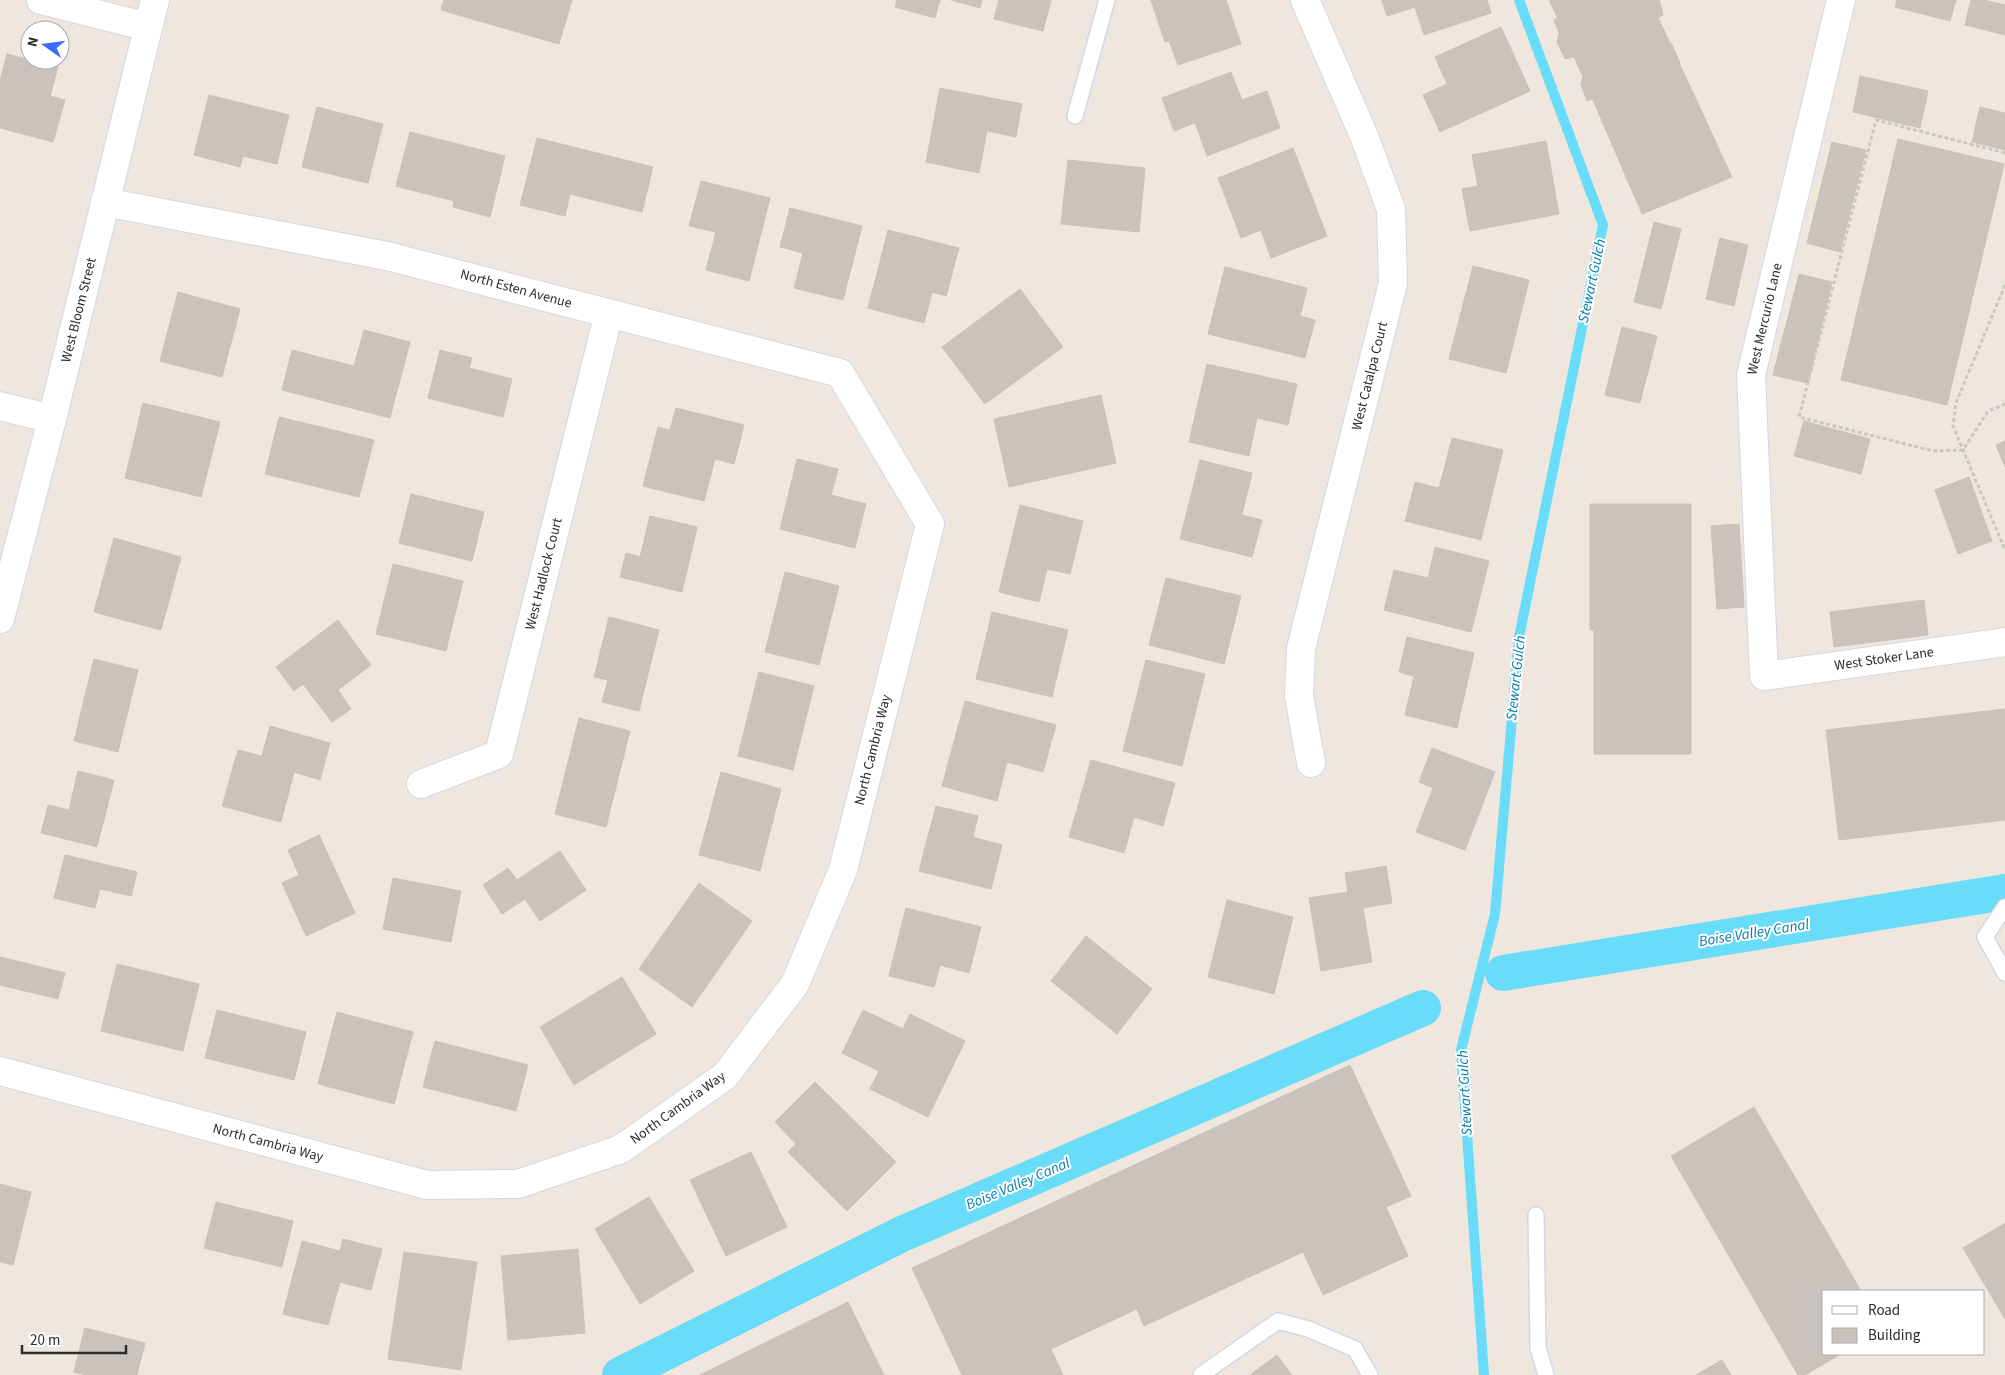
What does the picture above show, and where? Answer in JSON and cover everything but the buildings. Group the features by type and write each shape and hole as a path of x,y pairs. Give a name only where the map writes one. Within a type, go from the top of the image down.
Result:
{"street":[{"path":"41,0 148,27"},
{"name":"West Bloom Street","path":"0,619 52,419 155,0"},
{"name":"West Catalpa Court","path":"1305,0 1364,136 1391,209 1393,283 1301,649 1299,696 1311,763"},
{"name":"West Mercurio Lane","path":"1764,676 1751,375 1841,0"},
{"name":"North Esten Avenue","path":"104,202 387,256 840,373 884,447"},
{"name":"West Hadlock Court","path":"421,784 499,754 609,313"},
{"path":"0,406 52,419"},
{"name":"North Cambria Way","path":"0,1071 427,1185 518,1184 621,1149 725,1076 795,984 843,870 930,524 884,447"},
{"name":"West Stoker Lane","path":"1764,676 2005,642"}],"lane":[{"path":"1075,116 1107,0"},
{"path":"2005,907 1985,937 2005,973"},
{"path":"1536,1215 1538,1348 1546,1375"},
{"path":"1201,1375 1278,1321 1308,1329 1355,1349 1370,1375"}],"path":[{"path":"1963,450 1933,451 1799,417 1876,120 2005,153"},
{"path":"2005,286 1956,403 1953,426 2005,550"},
{"path":"1963,450 1988,411 2005,404"}],"waterway":[{"name":"Stewart Gulch","path":"1484,1375 1461,1050 1495,914 1519,637 1603,225 1519,0"},
{"name":"Boise Valley Canal","path":"1503,973 2005,892"},
{"name":"Boise Valley Canal","path":"620,1375 902,1234 1423,1008"}]}
